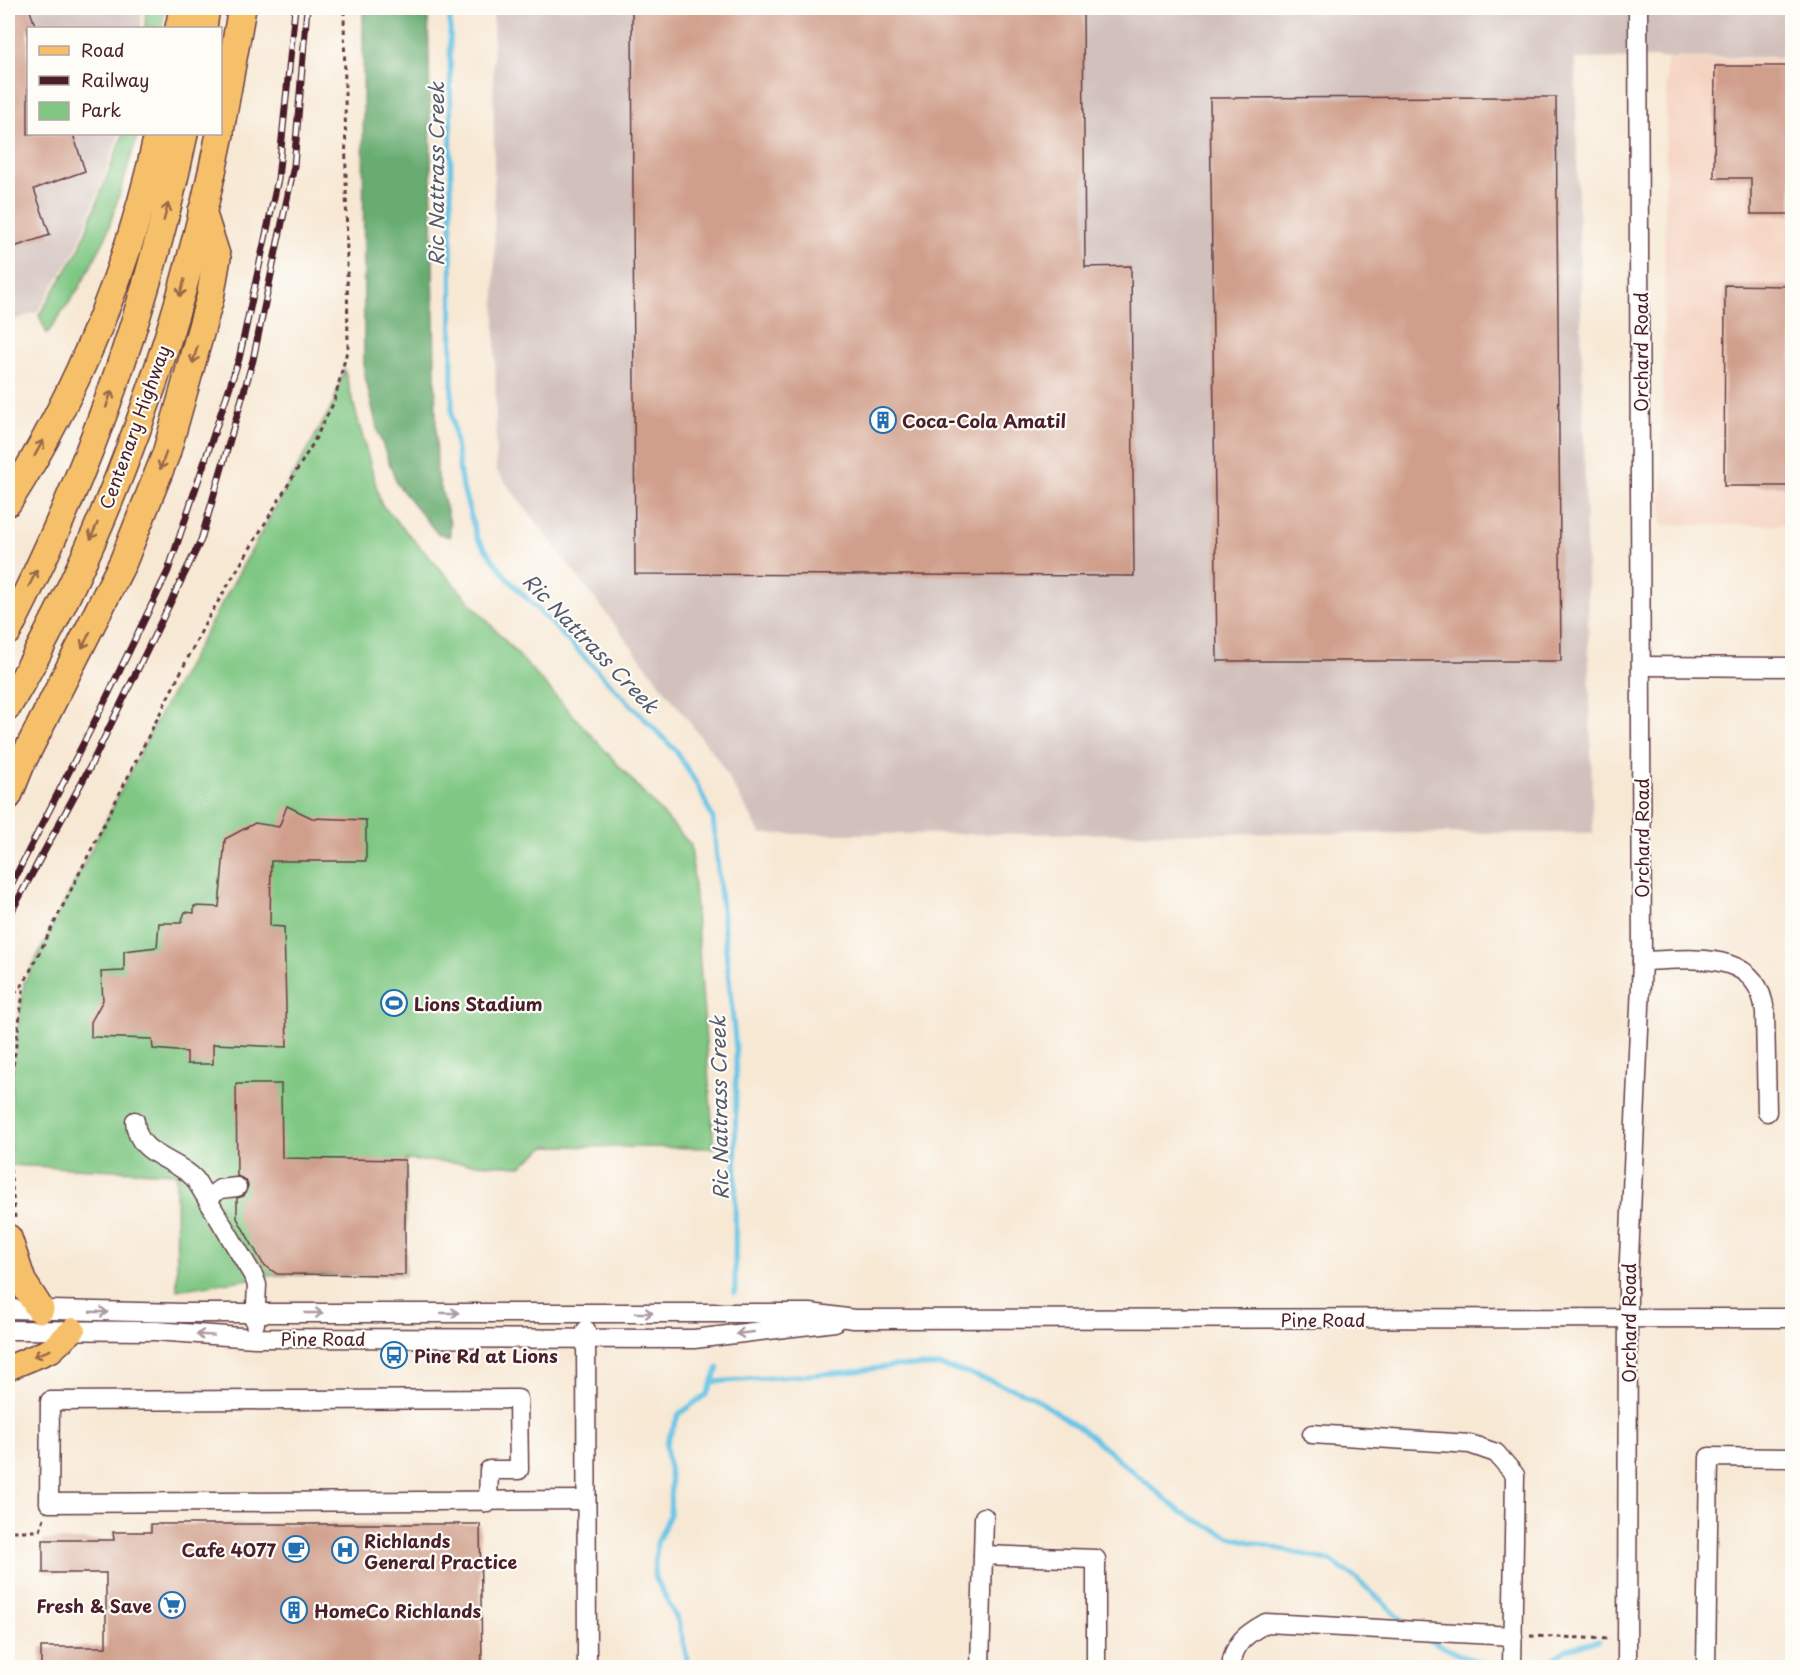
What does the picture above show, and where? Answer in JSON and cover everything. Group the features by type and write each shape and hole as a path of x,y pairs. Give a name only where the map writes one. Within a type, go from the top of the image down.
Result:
{"highway":[{"path":"179,27 183,8"},
{"path":"203,27 206,8"},
{"name":"Centenary Highway","path":"222,121 242,8"},
{"path":"8,502 59,410 105,310 128,242 158,135"},
{"name":"Centenary Highway","path":"8,631 48,549 102,418 151,270 184,135"},
{"name":"Centenary Highway","path":"8,706 83,558 132,440 170,330 202,212 219,135"},
{"path":"8,796 21,764 123,562 166,454 210,298 218,258 202,212"},
{"path":"11,1229 22,1281 40,1310"}],"main road":[{"path":"8,1368 51,1350 73,1330"}],"street":[{"name":"Orchard Road","path":"1628,1668 1627,1319 1642,961 1638,8"},
{"path":"1641,666 1792,667"},
{"path":"1642,961 1708,961 1730,964 1746,972 1757,983 1763,995 1765,1012 1767,1112"},
{"path":"135,1121 135,1131 148,1149 156,1156 187,1170 254,1277 257,1285 255,1338"},
{"path":"207,1199 220,1189 237,1187"},
{"name":"Pine Road","path":"8,1309 255,1313 810,1313 854,1319"},
{"path":"586,1313 587,1668"},
{"name":"Pine Road","path":"8,1330 155,1331 255,1338 694,1339 854,1319 1792,1318"},
{"path":"488,1503 489,1470 519,1470 518,1399 50,1401 49,1503 488,1503 586,1500"},
{"path":"1312,1434 1470,1444 1496,1453 1515,1475 1512,1668"},
{"path":"1706,1668 1709,1457 1792,1458"},
{"path":"980,1668 984,1517"},
{"path":"983,1555 1096,1559 1096,1668"},
{"path":"1231,1668 1233,1649 1248,1632 1266,1623 1513,1636"}],"path":[{"path":"8,1000 24,983 207,620 312,445 334,402 348,347 344,8"},
{"path":"11,1229 12,1074 24,983"},
{"path":"13,1531 40,1531"},
{"path":"1513,1636 1628,1640"}],"shaded area":[{"path":"8,8 142,8 141,27 27,27 27,135 119,135 77,248 37,312 8,322"},
{"path":"493,8 1792,8 1792,57 1575,59 1593,833 761,834 717,758 496,470"},
{"path":"1667,59 1792,59 1792,525 1661,525"}],"green space":[{"path":"146,8 165,8 162,27 145,27"},
{"path":"363,8 428,8 437,473 450,523 450,537 437,533 397,484 378,432 364,372"},
{"path":"123,135 138,135 106,237 79,288 47,334 39,315 79,250"},
{"path":"344,369 381,504 691,845 714,1148 546,1146 521,1166 406,1160 405,1275 276,1275 177,1290 176,1173 10,1165 12,1074 24,983 153,727 334,402"}],"building":[{"path":"8,8 29,8 36,27 27,27 27,135 73,135 85,171 34,189 50,235 8,249"},
{"name":"Coca-Cola Amatil","path":"632,8 1083,8 1085,267 1131,266 1134,576 635,574"},
{"path":"1715,66 1792,66 1792,214 1751,214 1751,178 1714,178"},
{"path":"1556,97 1561,661 1217,661 1210,98"},
{"path":"1725,285 1792,286 1792,486 1724,486"},
{"path":"287,806 312,818 366,820 366,861 271,861 270,926 284,927 287,1047 213,1044 213,1064 187,1064 187,1052 153,1049 152,1039 91,1037 91,1022 103,1000 101,972 124,971 124,951 157,947 159,923 181,923 185,912 194,913 194,906 219,907 225,839 255,823 279,827"},
{"path":"236,1084 281,1084 282,1158 405,1160 405,1275 277,1274 263,1264 237,1218 237,1198 244,1196 248,1186 246,1180 237,1176"},
{"name":"HomeCo Richlands","path":"151,1524 480,1524 482,1668 41,1668 41,1647 106,1647 106,1573 43,1573 43,1540 114,1540 113,1532 151,1532"}],"waterway":[{"name":"Ric Nattrass Creek","path":"450,8 452,414 461,481 477,538 508,579 676,751 698,786 713,819 736,1050 735,1293"},
{"path":"712,1382 850,1372 893,1366 939,1366 968,1373 1031,1395 1088,1434 1181,1512 1230,1537 1331,1561 1358,1580 1408,1625"},
{"name":"Ric Nattrass Creek","path":"686,1668 687,1659 678,1621 654,1575 657,1543 670,1514 671,1483 666,1444 679,1414 707,1394 718,1368"},
{"path":"1425,1638 1462,1656 1499,1668"},
{"path":"1531,1668 1546,1664 1567,1649 1598,1641"}],"railway":[{"path":"8,891 168,571 239,359 278,179 295,8"},
{"path":"8,918 90,767 201,540 253,360 294,166 307,8"}],"place":[{"name":"Coca-Cola Amatil","path":"883,420"},
{"name":"Lions Stadium","path":"394,1003"},
{"name":"Pine Rd at Lions","path":"394,1355"},
{"name":"Cafe 4077","path":"296,1549"},
{"name":"Richlands General Practice","path":"345,1550"},
{"name":"Fresh & Save","path":"172,1605"},
{"name":"HomeCo Richlands","path":"294,1610"}]}
